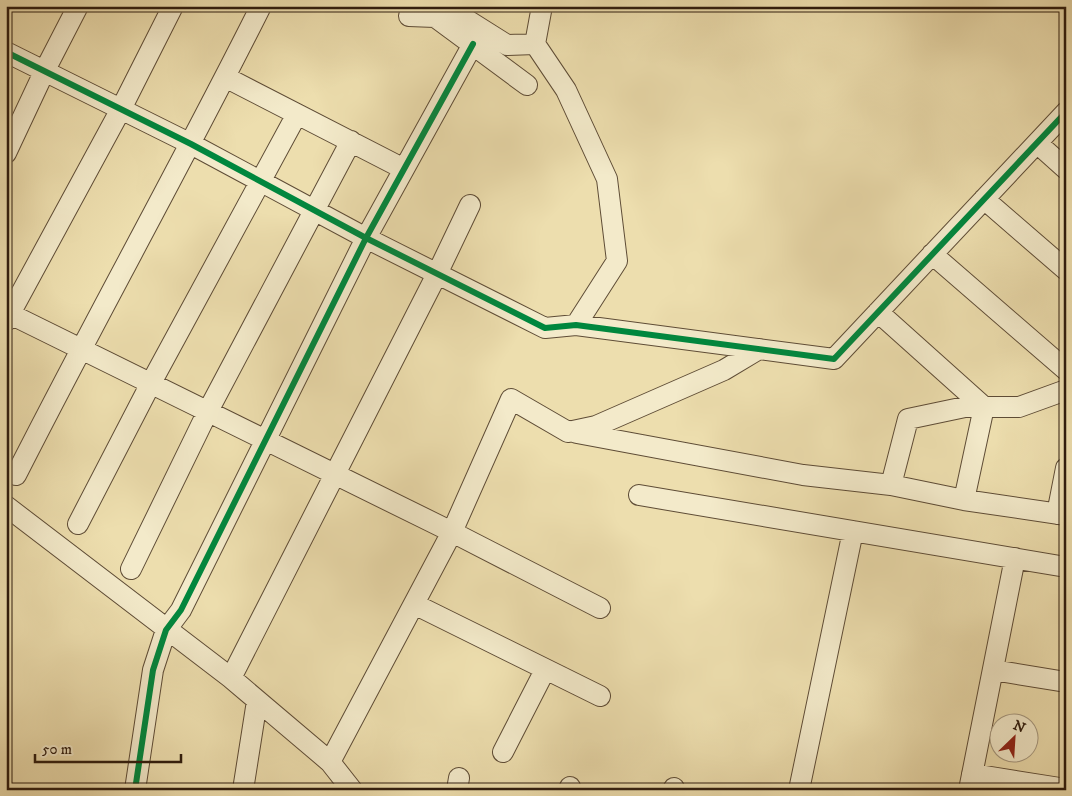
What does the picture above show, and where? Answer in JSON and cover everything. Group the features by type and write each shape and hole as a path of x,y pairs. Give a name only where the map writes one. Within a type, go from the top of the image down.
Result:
{"street":[{"path":"6,153 78,6"},
{"path":"173,6 121,109 7,315 151,383 452,532 600,608"},
{"path":"445,6 507,45 535,44"},
{"path":"16,474 80,348 264,8"},
{"path":"538,9 535,44 566,90 607,179 617,261 576,325"},
{"path":"409,16 435,17 527,84"},
{"path":"135,790 153,670 166,630 181,610 366,238 473,44"},
{"path":"6,52 191,144 366,238 545,328 576,325 834,359 1066,112"},
{"path":"225,77 404,169"},
{"path":"78,524 151,383 297,114"},
{"path":"132,569 208,412 351,141"},
{"path":"1037,143 1066,169"},
{"path":"984,199 1066,270"},
{"path":"231,678 437,274 470,204"},
{"path":"932,254 1066,370"},
{"path":"878,312 984,407"},
{"path":"568,432 606,422 724,370 759,349"},
{"path":"891,485 908,418 964,407 1019,407 1066,390"},
{"path":"330,762 452,532 511,399 568,432 803,474 891,485 964,500 1062,514 1066,468"},
{"path":"964,500 984,407"},
{"path":"639,495 1066,567"},
{"path":"6,506 231,678 330,762 352,790"},
{"path":"799,790 853,531"},
{"path":"1015,558 970,782 1066,789"},
{"path":"414,604 600,696"},
{"path":"503,752 545,670"},
{"path":"993,670 1066,682"},
{"path":"243,790 257,700"}],"cycle path":[{"path":"135,790 153,670 166,630 181,610 366,238 473,44"},
{"path":"6,52 191,144 366,238 545,328 576,325 834,359 1066,112"}]}
